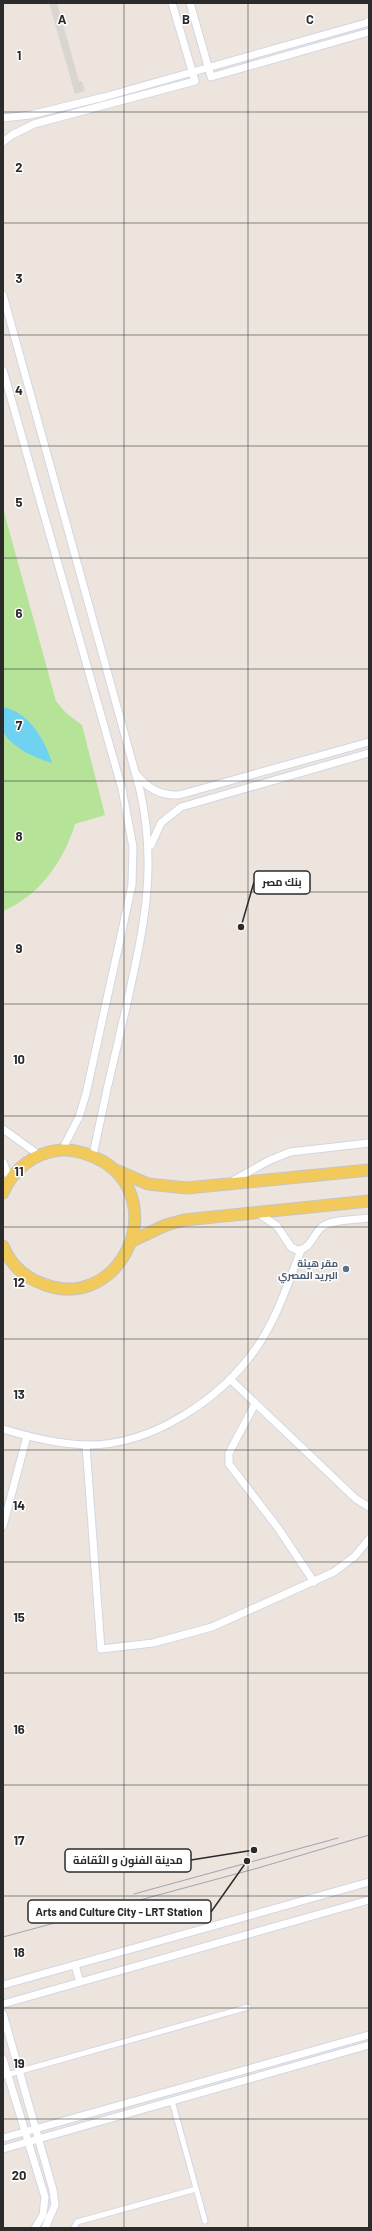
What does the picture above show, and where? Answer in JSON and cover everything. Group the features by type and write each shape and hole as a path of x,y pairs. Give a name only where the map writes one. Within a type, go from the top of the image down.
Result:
{"main road":[{"path":"6,1186 28,1162 39,1156 62,1150 92,1155 130,1178 148,1184 166,1187 187,1188 369,1170"},
{"path":"4,1251 18,1269 34,1281 53,1288 73,1289 92,1284 110,1274 123,1259 132,1241 135,1222 133,1202 125,1183 112,1168"},
{"path":"132,1241 166,1225 184,1220 369,1201"}],"street":[{"path":"3,142 12,135 34,124 194,81 172,3"},
{"path":"190,3 211,77 369,32"},
{"path":"3,118 19,118 44,112 366,24 369,21"},
{"path":"3,295 145,812 150,855"},
{"path":"3,370 122,790 133,847 132,885 86,1094 79,1117 62,1150"},
{"path":"133,769 141,781 152,790 165,794 179,795 369,742"},
{"path":"92,1155 145,916 152,838 158,826 167,816 182,807 369,753"},
{"path":"3,1129 39,1156"},
{"path":"227,1184 268,1161 290,1152 369,1142"},
{"path":"3,1162 6,1186"},
{"path":"256,1212 276,1226 291,1247 301,1250"},
{"path":"3,1429 27,1436 86,1445 120,1441 144,1434 189,1413 230,1380 257,1347 269,1326 301,1250 307,1247 319,1229 328,1224 369,1218"},
{"path":"230,1380 356,1499 369,1507"},
{"path":"256,1404 229,1453 229,1464 278,1528 314,1582"},
{"path":"3,1526 27,1436"},
{"path":"86,1445 101,1649 153,1643 192,1634 314,1582 349,1562 369,1539"},
{"path":"3,1985 369,1882"},
{"path":"3,2004 369,1900"},
{"path":"75,1965 80,1982"},
{"path":"5,2075 248,2007"},
{"path":"3,2014 55,2198 54,2211 45,2228"},
{"path":"3,2138 369,2034"},
{"path":"3,2149 369,2045"},
{"path":"3,2058 5,2075 25,2132 45,2197 43,2215 35,2228"},
{"path":"172,2101 205,2221"},
{"path":"74,2228 77,2222 196,2189"}],"green space":[{"path":"3,508 56,701 66,713 82,725 105,815 75,824 57,864 39,887 16,904 3,911"}],"shaded area":[{"path":"49,3 57,3 79,81 82,81 85,91 75,94"}],"water":[{"path":"3,707 21,715 35,728 45,745 52,763 24,752 7,738 3,732"}],"tram line":[{"path":"3,1937 258,1868 369,1835"},
{"path":"134,1894 338,1838"}],"place":[{"name":"بنك مصر","path":"241,927"},
{"name":"مقر هيئة البريد المصري","path":"346,1269"},
{"name":"مدينة الفنون و الثقافة","path":"254,1850"},
{"name":"Arts and Culture City - LRT Station","path":"247,1861"}]}
